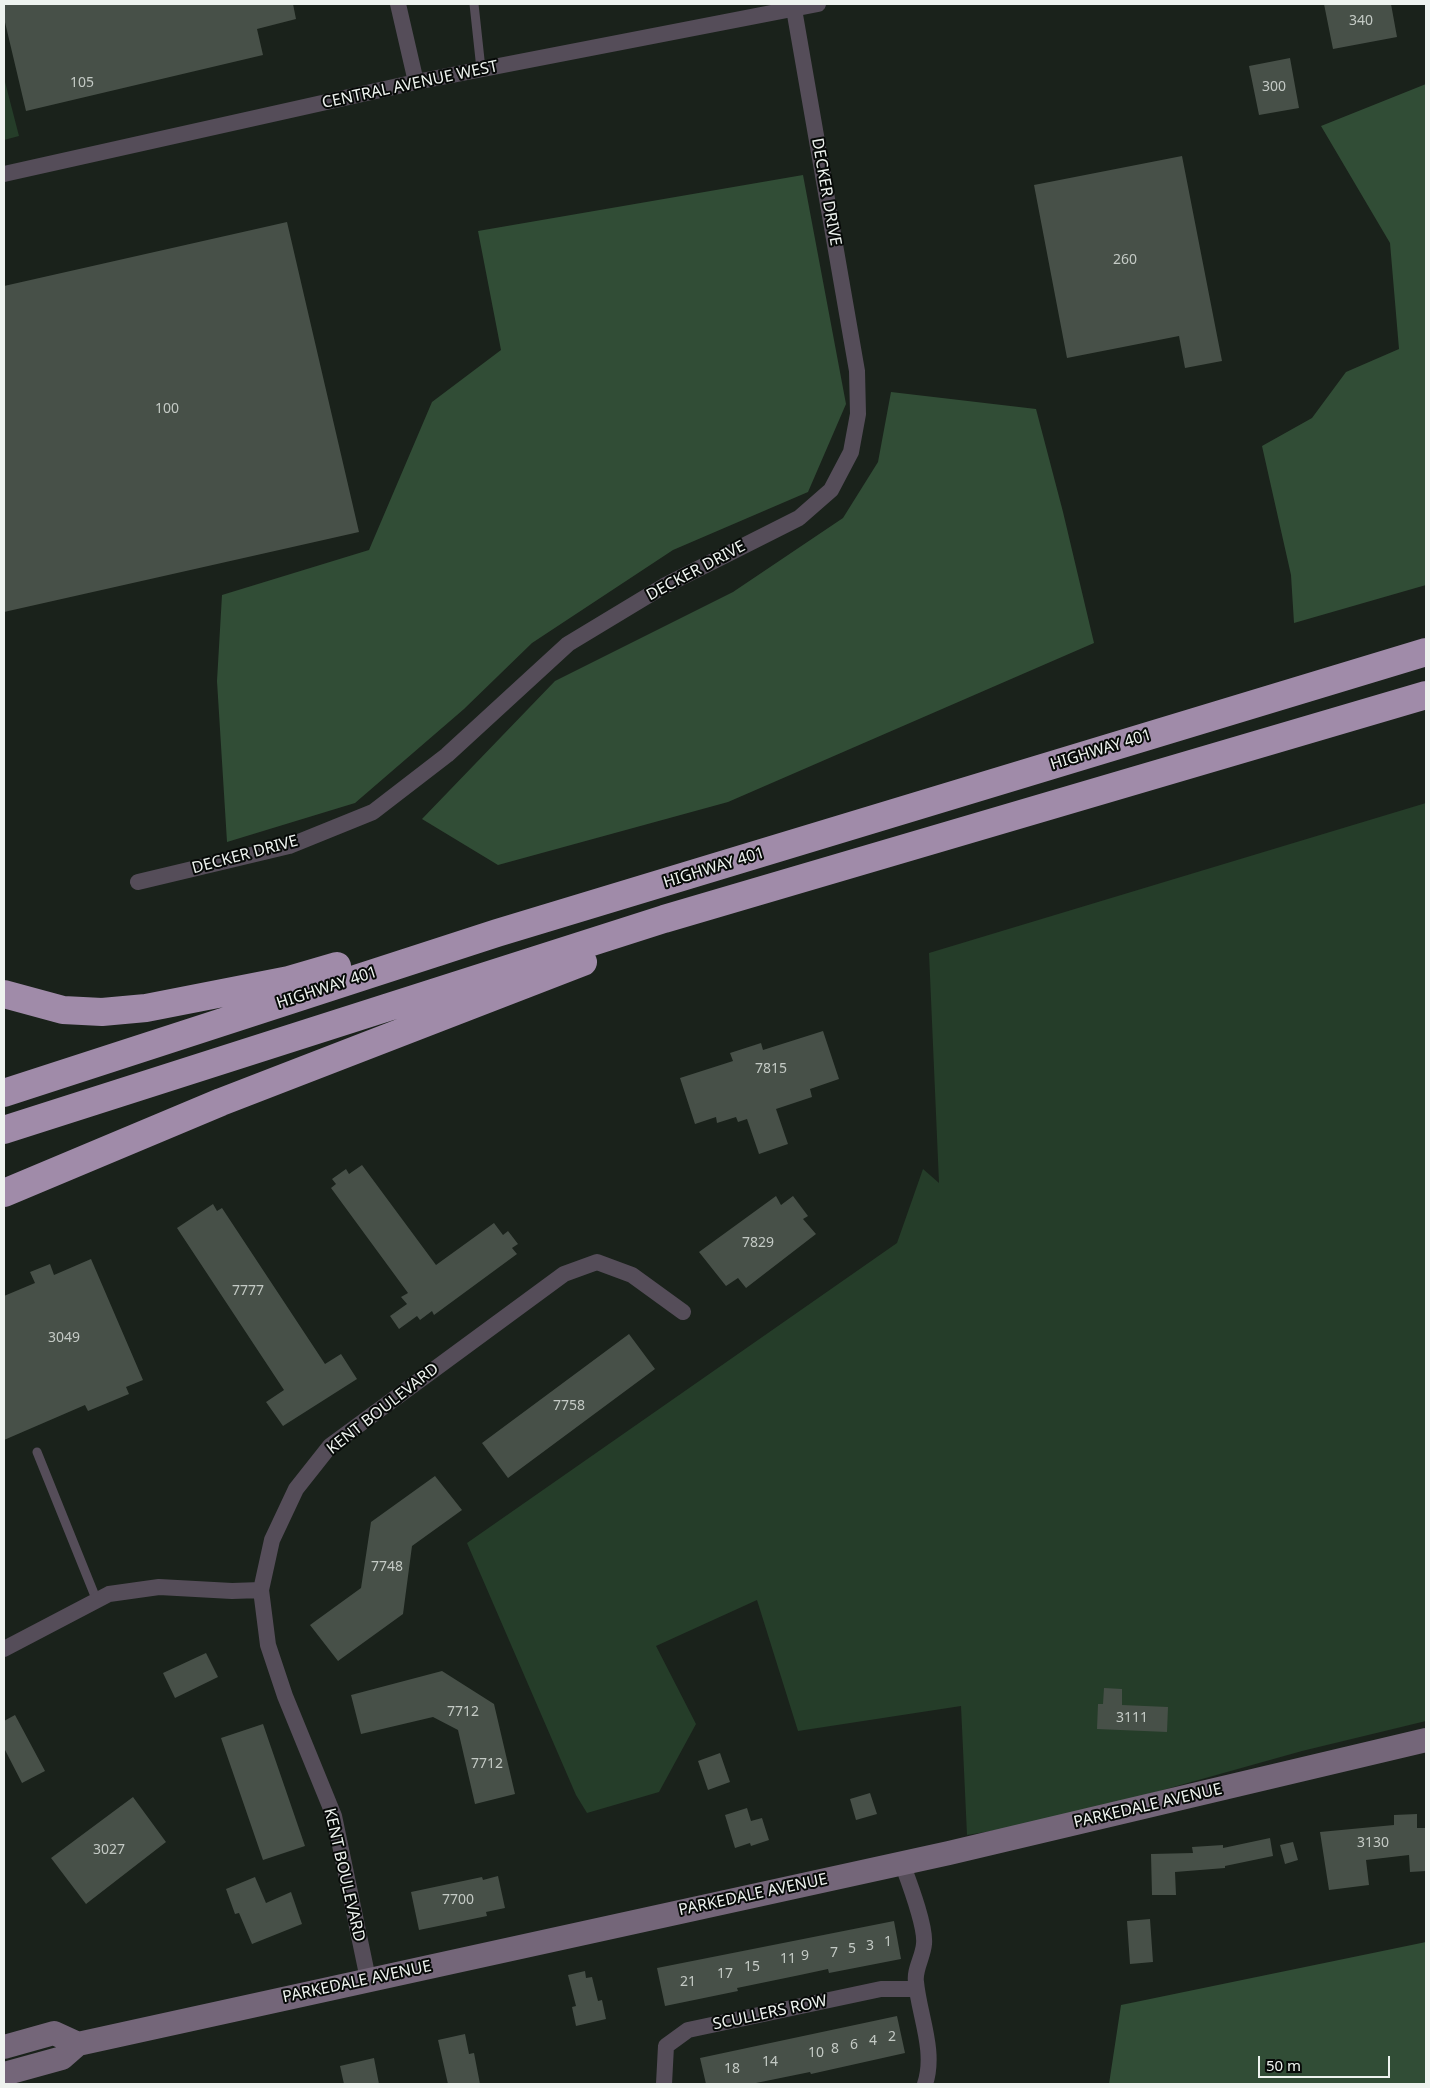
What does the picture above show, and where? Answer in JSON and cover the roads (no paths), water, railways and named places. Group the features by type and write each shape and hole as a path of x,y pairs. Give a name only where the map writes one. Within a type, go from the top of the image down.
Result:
{"highway":[{"name":"HIGHWAY 401","path":"4,1092 497,933 1426,652"},
{"name":"HIGHWAY 401","path":"4,1130 664,918 1426,696"},
{"path":"4,1193 221,1102 602,955 664,918"},
{"path":"4,994 63,1010 102,1012 146,1008 288,980 455,934 497,933"}],"street":[{"path":"398,4 416,82"},
{"name":"CENTRAL AVENUE WEST","path":"4,174 416,82 818,4"},
{"name":"DECKER DRIVE","path":"138,882 288,846 372,812 447,755 568,644 664,586 798,518 831,490 851,452 858,414 857,371 794,9"},
{"name":"KENT BOULEVARD","path":"368,1979 334,1816 285,1696 268,1645 261,1590 272,1540 296,1489 330,1446 564,1274 597,1262 632,1275 683,1312"},
{"path":"4,1649 110,1594 159,1587 232,1591 261,1590"},
{"name":"PARKEDALE AVENUE","path":"4,2074 62,2058 78,2044 902,1863 1426,1740"},
{"path":"902,1863 916,1903 924,1943 915,1980 924,2026 929,2072 925,2084"},
{"name":"SCULLERS ROW","path":"664,2084 666,2046 688,2030 881,1989 917,1989"},
{"path":"4,2047 54,2032 78,2044"}],"lane":[{"path":"474,4 481,69"},
{"path":"37,1452 97,1601"}]}
